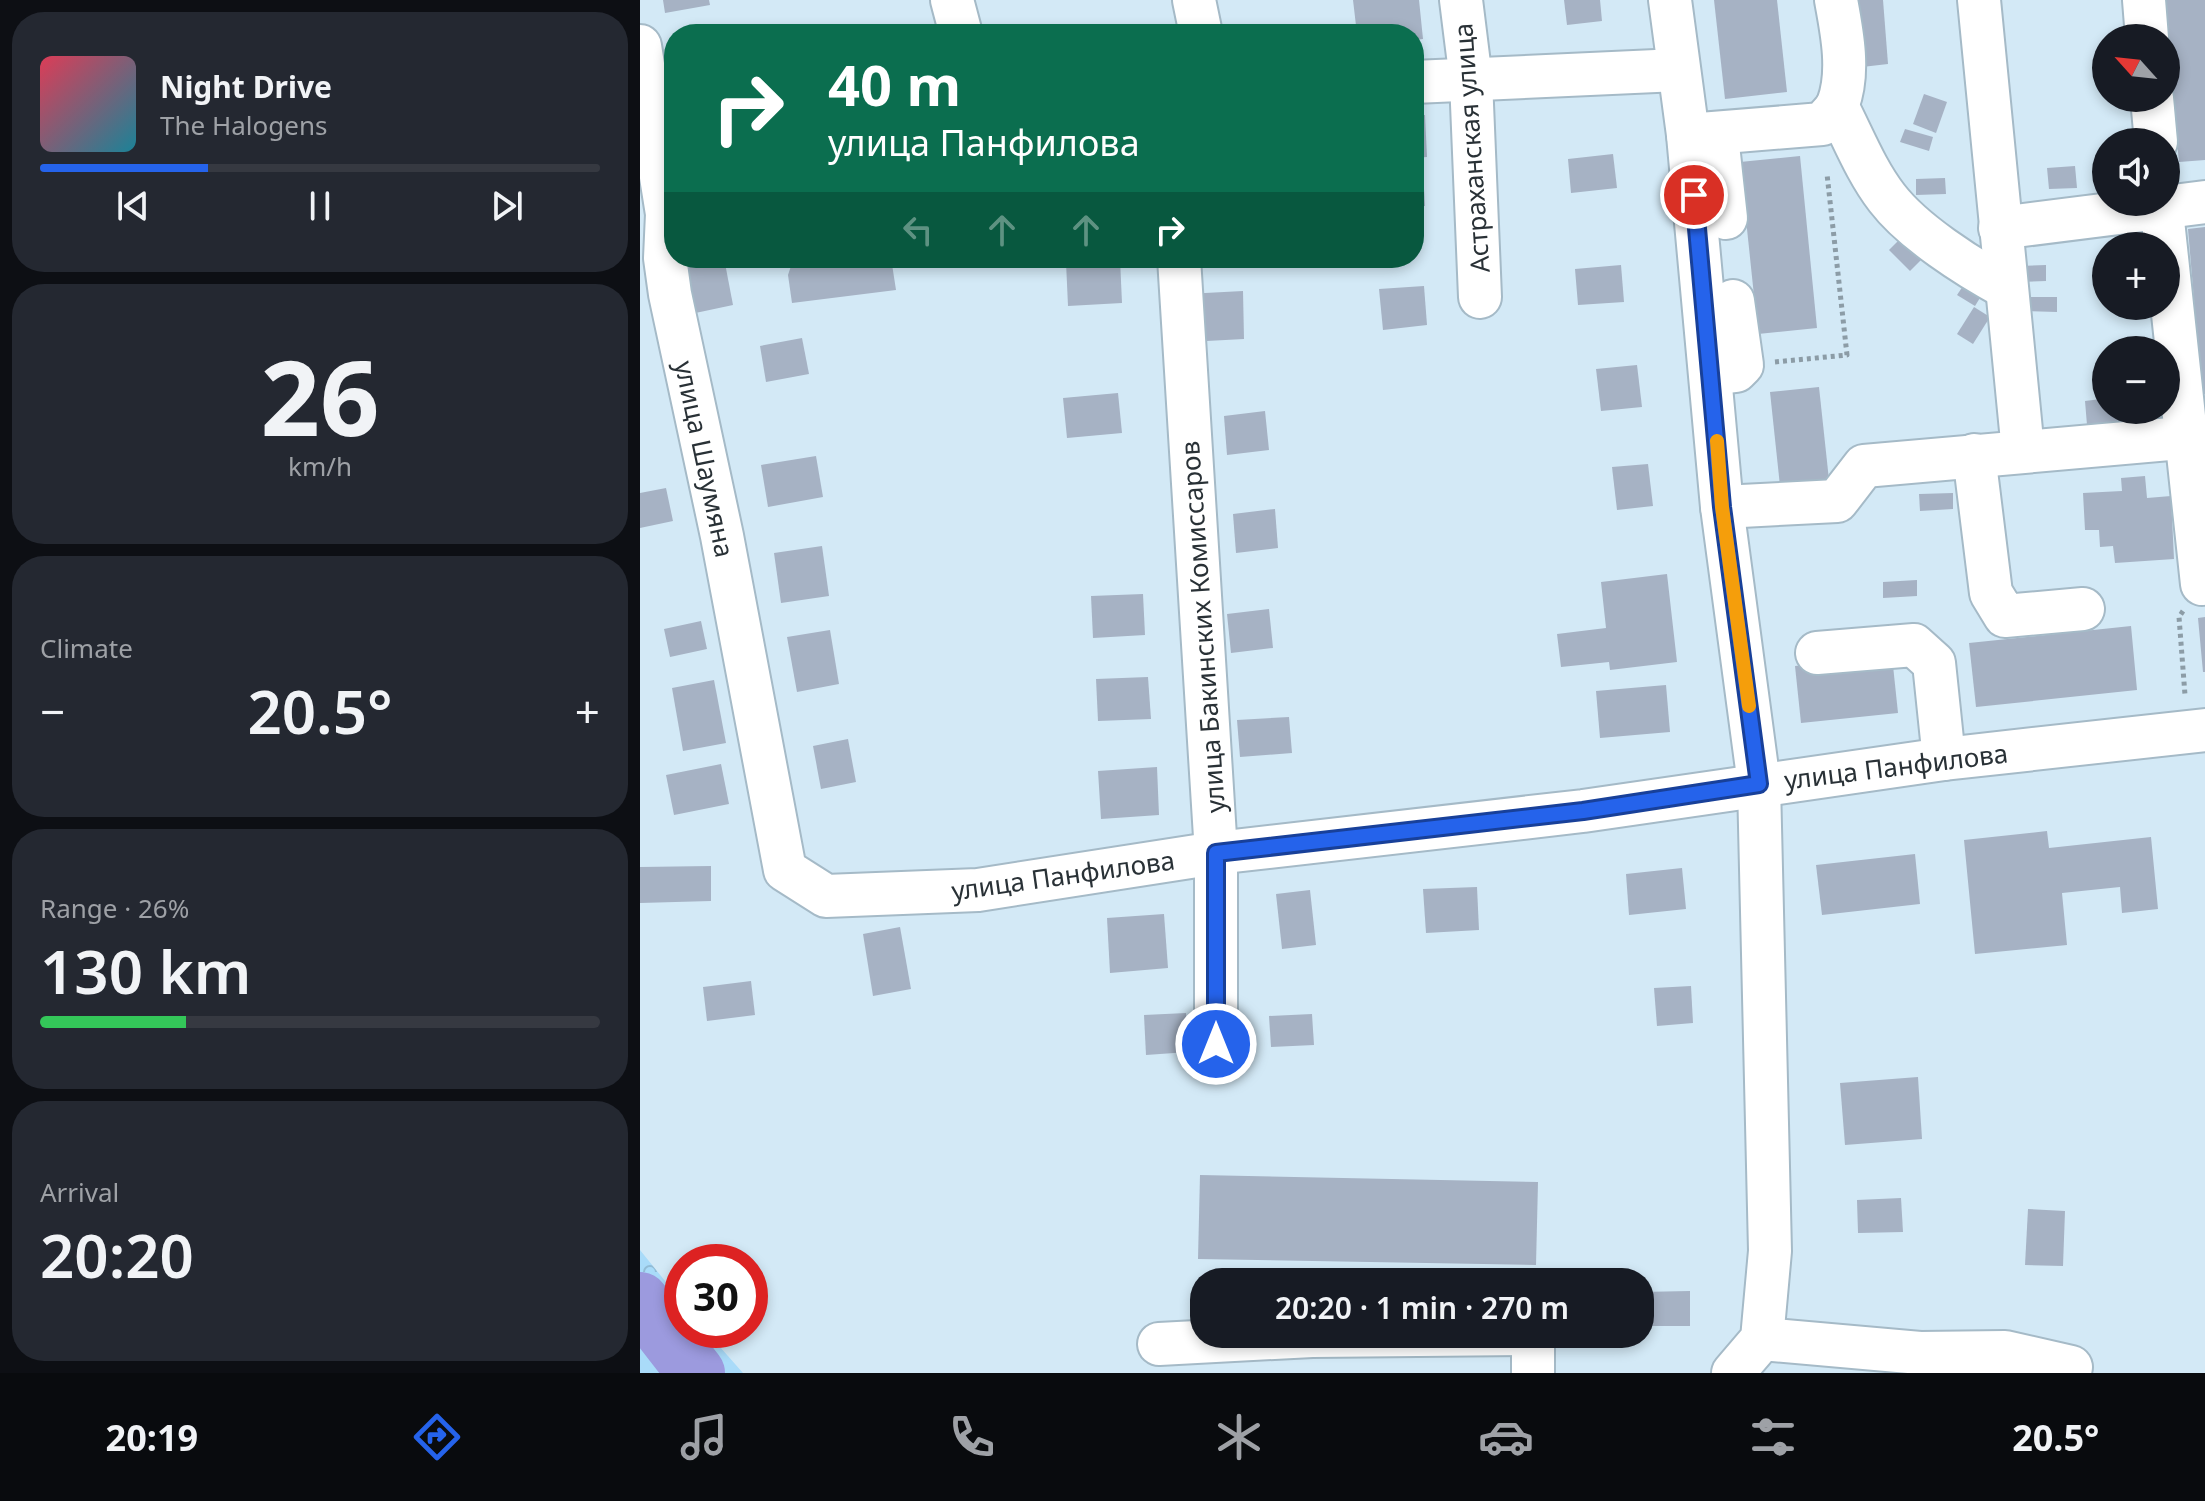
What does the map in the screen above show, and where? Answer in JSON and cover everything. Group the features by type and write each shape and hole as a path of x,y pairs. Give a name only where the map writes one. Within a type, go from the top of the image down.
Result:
{"street":[{"path":"952,0 958,24"},
{"path":"1194,0 1199,24"},
{"name":"Астраханская улица","path":"1461,0 1471,80 1480,297"},
{"path":"1670,0 1678,70 1702,133 1726,218"},
{"path":"1830,115 1843,78 1842,30 1836,0"},
{"path":"1979,0 2023,451"},
{"path":"2144,0 2146,24"},
{"name":"улица Шаумяна","path":"640,46 664,180"},
{"path":"1424,82 1678,70"},
{"path":"1702,133 1830,115"},
{"path":"1830,115 1901,215 1973,270 2005,287"},
{"path":"1702,133 1727,370"},
{"path":"2180,204 2205,202"},
{"path":"2000,228 2092,215"},
{"path":"2164,216 2196,437 2202,584"},
{"name":"улица Шаумяна","path":"664,262 655,295 722,536 785,870"},
{"name":"улица Бакинских Комиссаров","path":"1180,268 1216,853 1216,1044"},
{"path":"1733,301 1722,507 1759,784 1770,1251 1762,1339 1733,1373"},
{"path":"1722,507 1837,501 1864,466 2196,437"},
{"path":"1974,455 1991,593 2005,616 2083,609"},
{"path":"1817,653 1914,645 1934,663 1944,759"},
{"name":"улица Панфилова","path":"785,870 826,896 978,890 1216,853 1583,811 1944,759 2196,731"},
{"path":"1762,1339 1920,1353 2005,1352 2071,1367"},
{"path":"1159,1344 1190,1342"},
{"path":"1533,1348 1533,1373"}],"path":[{"path":"1727,370 1847,355 1830,115"},
{"path":"2196,731 2179,617 2202,584"}],"green space":[{"path":"640,1250 664,1280 664,1348 721,1348 743,1373 640,1373"}],"building":[{"path":"663,0 709,0 710,5 665,13"},
{"path":"1353,0 1419,0 1421,24 1356,24"},
{"path":"1564,0 1600,0 1602,21 1567,25"},
{"path":"1714,0 1777,0 1787,92 1725,99"},
{"path":"1856,0 1883,0 1888,64 1862,67"},
{"path":"2163,0 2205,0 2205,160 2180,162 2180,128 2176,128 2174,112 2180,112 2180,24 2165,24"},
{"path":"1924,94 1947,102 1936,133 1913,124"},
{"path":"1424,115 1425,115 1427,157 1424,157"},
{"path":"1905,129 1933,137 1929,151 1900,142"},
{"path":"1613,154 1617,188 1571,193 1568,159"},
{"path":"1800,156 1817,328 1758,334 1740,162"},
{"path":"2075,166 2077,188 2049,189 2047,168"},
{"path":"1945,178 1946,194 1916,195 1916,179"},
{"path":"2205,227 2205,394 2202,394 2188,229"},
{"path":"1903,236 1924,257 1910,271 1889,250"},
{"path":"1621,265 1624,302 1578,305 1575,269"},
{"path":"2046,265 2046,281 2017,282 2017,266"},
{"path":"677,268 726,268 733,305 686,315"},
{"path":"790,268 893,268 896,290 792,303 788,275"},
{"path":"1066,268 1120,268 1122,303 1068,306"},
{"path":"1969,277 1986,288 1975,306 1957,295"},
{"path":"1424,286 1427,325 1383,330 1379,289"},
{"path":"1243,291 1244,339 1188,342 1186,294"},
{"path":"2028,297 2057,297 2057,312 2027,311"},
{"path":"1974,307 1990,317 1973,344 1957,334"},
{"path":"802,338 809,374 766,382 760,346"},
{"path":"1637,365 1642,407 1601,411 1596,369"},
{"path":"1819,387 1829,480 1780,486 1770,392"},
{"path":"1118,393 1122,433 1067,438 1063,398"},
{"path":"2092,400 2092,424 2099,424 2087,425 2085,401"},
{"path":"1265,411 1269,450 1227,455 1224,416"},
{"path":"816,456 823,497 768,507 761,465"},
{"path":"1648,464 1653,506 1617,510 1612,467"},
{"path":"2145,476 2147,498 2171,496 2174,559 2115,563 2113,546 2100,547 2099,530 2085,530 2083,493 2122,491 2121,478"},
{"path":"666,488 673,521 640,528 640,493"},
{"path":"1953,493 1953,509 1920,511 1919,494"},
{"path":"1275,509 1278,548 1236,553 1233,514"},
{"path":"822,546 829,596 781,603 774,553"},
{"path":"1667,574 1677,662 1610,670 1609,662 1561,667 1557,634 1606,628 1601,582"},
{"path":"1917,580 1917,596 1883,598 1883,582"},
{"path":"1143,594 1145,635 1093,638 1091,596"},
{"path":"1269,609 1273,648 1231,653 1227,614"},
{"path":"2205,617 2205,672 2203,672 2198,618"},
{"path":"701,621 707,649 670,657 664,629"},
{"path":"2131,626 2137,690 1976,707 1969,643"},
{"path":"830,630 839,684 797,692 787,637"},
{"path":"1892,656 1898,713 1801,723 1795,666"},
{"path":"1148,677 1151,719 1098,721 1096,679"},
{"path":"714,680 726,743 683,751 672,688"},
{"path":"1666,685 1670,732 1600,738 1596,691"},
{"path":"1289,717 1292,753 1240,757 1237,720"},
{"path":"848,739 856,782 821,789 813,746"},
{"path":"721,764 729,804 674,815 666,775"},
{"path":"1157,767 1159,815 1101,819 1098,771"},
{"path":"2047,831 2049,848 2151,837 2158,909 2122,913 2120,887 2062,893 2067,945 1975,954 1964,840"},
{"path":"1915,854 1920,904 1822,915 1816,865"},
{"path":"711,866 711,901 640,903 640,867"},
{"path":"1682,868 1686,909 1629,915 1626,874"},
{"path":"1477,887 1479,930 1426,933 1423,889"},
{"path":"1310,890 1316,945 1282,949 1276,894"},
{"path":"1164,914 1168,968 1110,973 1107,918"},
{"path":"900,927 911,989 873,996 863,934"},
{"path":"751,981 755,1015 707,1021 703,987"},
{"path":"1691,986 1693,1023 1657,1026 1654,988"},
{"path":"1186,1013 1188,1052 1146,1055 1144,1015"},
{"path":"1312,1014 1314,1045 1271,1047 1269,1016"},
{"path":"1918,1077 1922,1139 1845,1145 1840,1083"},
{"path":"1200,1175 1538,1182 1536,1265 1198,1259"},
{"path":"1901,1198 1903,1232 1858,1233 1857,1200"},
{"path":"2028,1209 2065,1211 2063,1266 2025,1265"},
{"path":"1690,1291 1690,1326 1654,1326 1654,1292"}],"waterway":[{"path":"640,1301 696,1373"}],"slow traffic":[{"path":"1717,441 1722,507 1749,706"}],"route":[{"path":"1216,1044 1216,853 1583,811 1759,784 1722,507 1694,195"}]}
